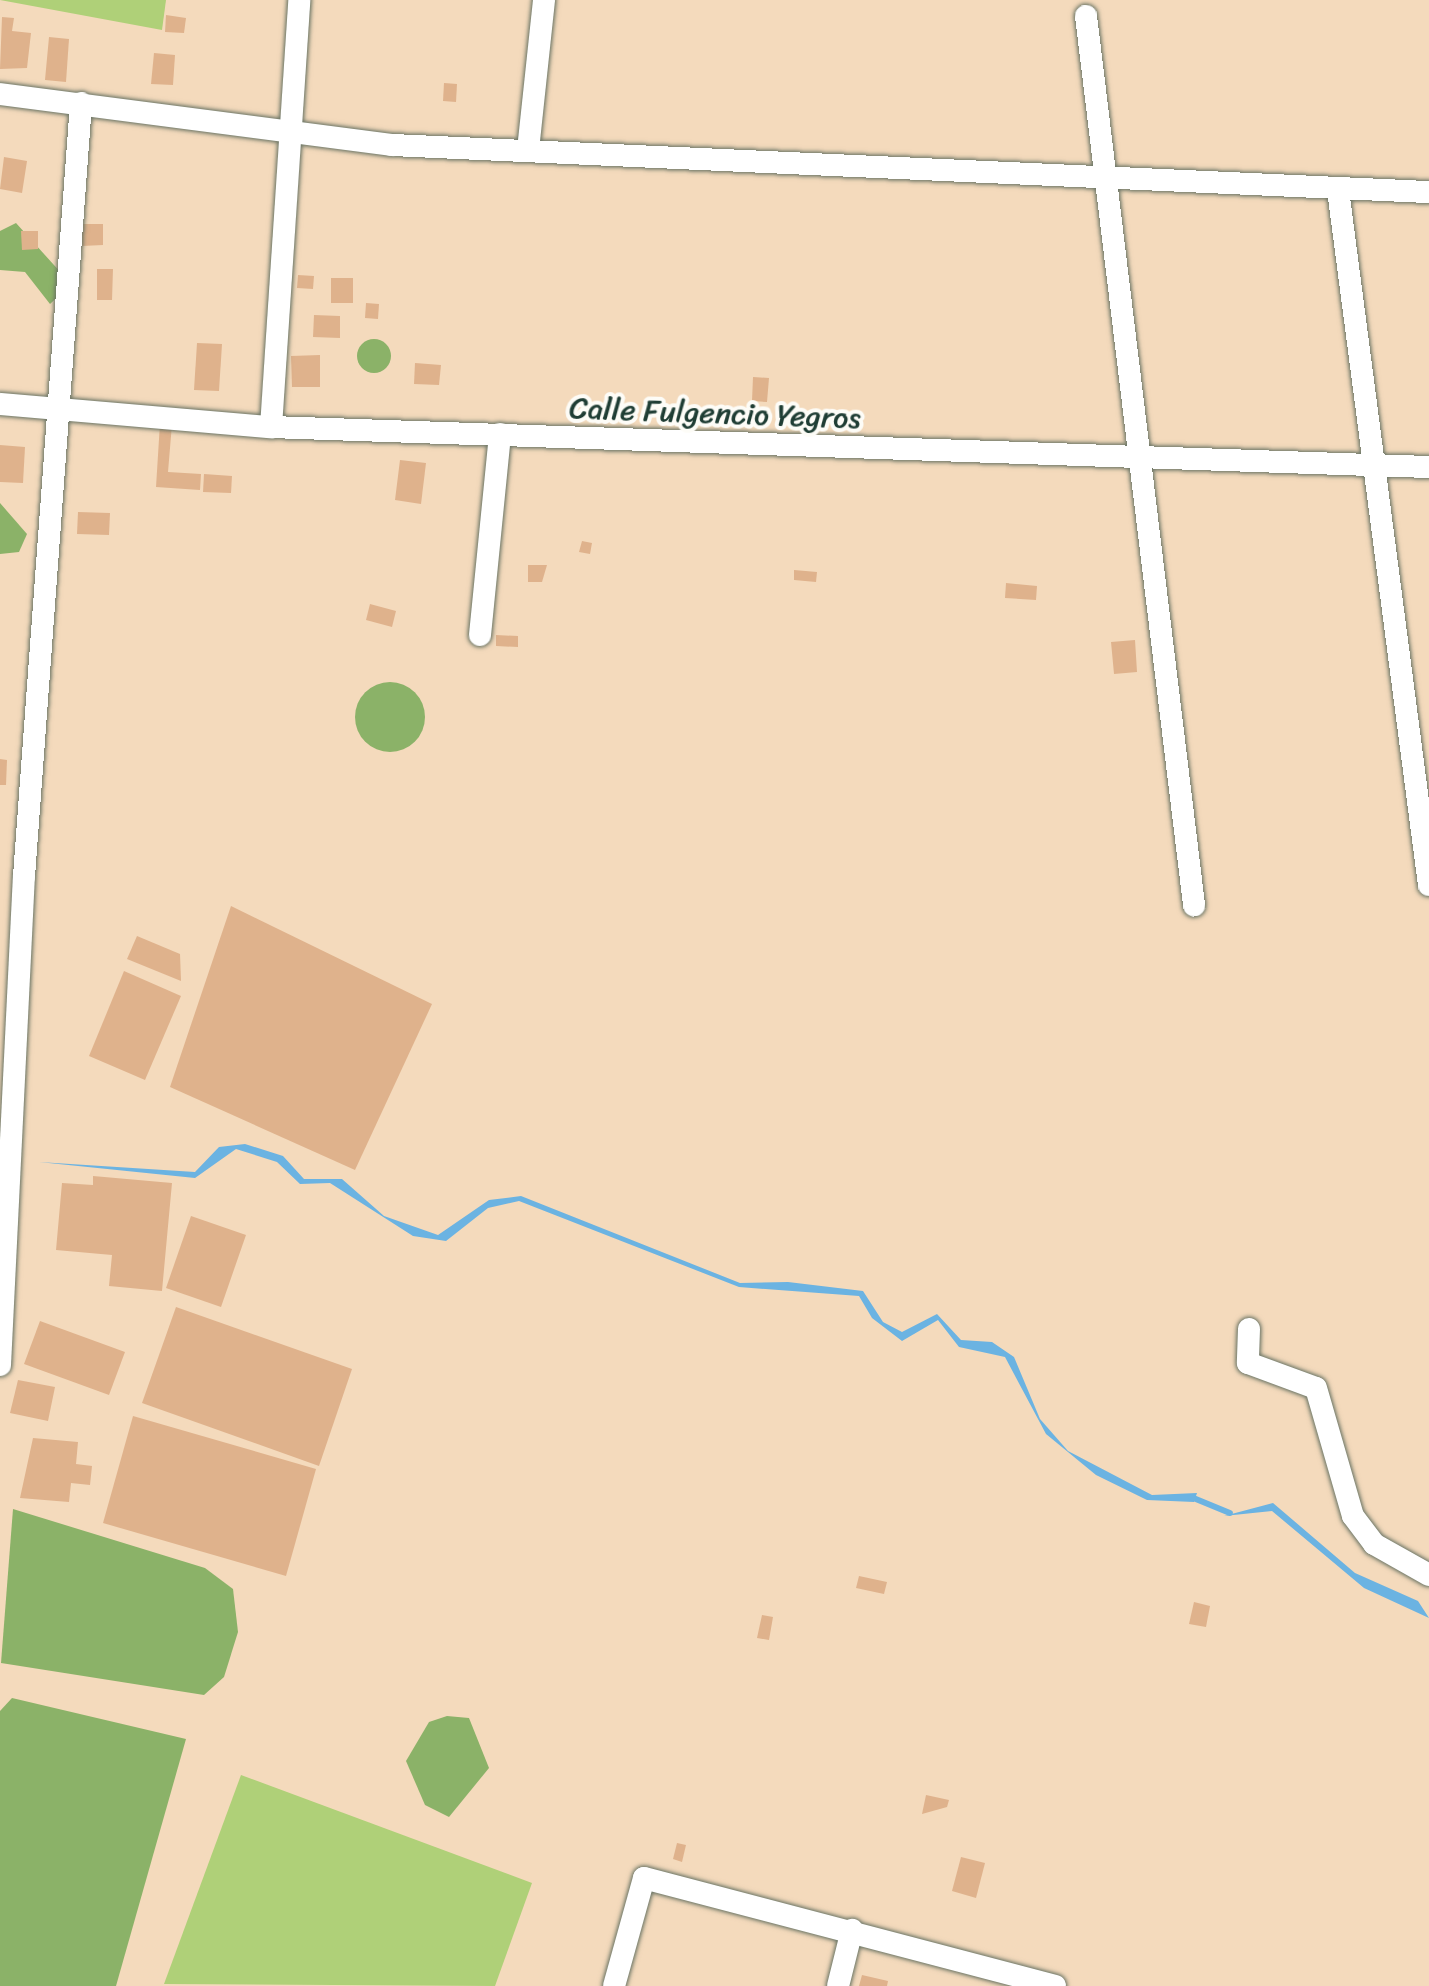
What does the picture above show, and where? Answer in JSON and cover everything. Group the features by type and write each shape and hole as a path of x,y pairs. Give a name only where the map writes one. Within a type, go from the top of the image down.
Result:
{"street":[{"path":"271,427 294,138 299,0"},
{"path":"528,150 544,0"},
{"path":"1086,16 1110,174 1194,905"},
{"path":"0,94 81,103 294,138 1429,192"},
{"path":"0,1364 6,1122 81,103"},
{"path":"1338,190 1380,465 1429,885"},
{"name":"Calle Fulgencio Yegros","path":"0,404 271,427 1429,467"},
{"path":"480,635 500,434"},
{"path":"0,873 24,876"},
{"path":"1249,1329 1248,1363 1316,1388 1352,1516 1374,1544 1429,1575"},
{"path":"614,1986 644,1878 1055,1986"},
{"path":"838,1986 852,1930"}],"green space":[{"path":"0,0 166,0 162,30"},
{"path":"16,223 63,275 66,289 50,304 25,272 0,270 0,231"},
{"path":"374,339 386,344 391,356 386,368 374,373 362,368 357,356 362,344"},
{"path":"0,503 27,534 19,552 0,554"},
{"path":"390,682 404,684 415,692 423,703 423,731 415,742 404,750 390,752 376,750 365,742 357,731 355,717 357,703 365,692 376,684"},
{"path":"13,1509 205,1568 233,1589 238,1632 224,1677 204,1695 1,1663"},
{"path":"12,1698 186,1739 116,1986 0,1986 0,1711"},
{"path":"447,1716 469,1718 489,1768 449,1817 425,1805 406,1761 429,1722"},
{"path":"241,1775 532,1883 495,1986 164,1984"}],"water":[{"path":"245,1144 283,1156 304,1179 342,1179 384,1216 438,1235 489,1200 521,1196 740,1283 788,1282 863,1291 883,1322 902,1332 937,1314 961,1340 992,1342 1014,1357 1040,1419 1068,1451 1152,1495 1197,1493 1194,1502 1147,1500 1096,1475 1046,1434 1005,1357 959,1347 938,1320 902,1341 872,1318 859,1296 739,1287 519,1201 488,1208 446,1241 413,1236 330,1183 300,1184 277,1162 236,1149 195,1178 39,1162 195,1172 219,1147"},
{"path":"1273,1503 1355,1573 1418,1601 1429,1618 1364,1588 1272,1511 1224,1516"}],"building":[{"path":"166,15 186,18 184,33 165,32"},
{"path":"2,17 14,18 12,31 31,33 27,68 0,69"},
{"path":"49,37 69,39 66,82 45,80"},
{"path":"154,53 175,55 173,85 151,84"},
{"path":"444,83 457,84 456,102 443,101"},
{"path":"4,157 27,161 22,193 0,189"},
{"path":"82,224 103,224 103,245 82,246"},
{"path":"21,231 38,231 38,249 22,250"},
{"path":"97,269 113,269 112,300 97,300"},
{"path":"298,275 314,276 313,289 297,288"},
{"path":"331,278 353,278 353,303 331,303"},
{"path":"366,303 379,304 378,319 365,318"},
{"path":"314,315 340,316 340,338 313,337"},
{"path":"197,343 222,344 219,391 194,390"},
{"path":"320,355 320,387 292,387 291,356"},
{"path":"415,363 441,365 439,385 414,384"},
{"path":"753,377 769,378 767,402 752,401"},
{"path":"160,423 172,424 168,472 201,474 200,490 156,487"},
{"path":"0,445 25,447 23,483 0,482"},
{"path":"400,460 426,463 421,504 395,500"},
{"path":"204,474 232,476 231,493 203,492"},
{"path":"78,512 110,513 109,535 77,534"},
{"path":"582,541 592,543 590,554 579,552"},
{"path":"528,565 547,565 542,582 528,582"},
{"path":"794,570 817,572 816,582 794,580"},
{"path":"1006,583 1037,586 1036,600 1005,598"},
{"path":"370,604 396,611 392,627 366,620"},
{"path":"496,635 518,636 518,647 496,646"},
{"path":"1135,640 1137,672 1114,674 1111,642"},
{"path":"0,759 7,760 6,785 0,785"},
{"path":"231,906 432,1004 355,1170 170,1087"},
{"path":"137,936 180,954 181,981 127,959"},
{"path":"124,971 181,996 145,1080 89,1056"},
{"path":"93,1176 172,1183 162,1291 109,1286 112,1255 56,1250 62,1183 93,1185"},
{"path":"191,1216 246,1235 221,1307 166,1288"},
{"path":"176,1307 352,1369 319,1466 142,1403"},
{"path":"40,1321 125,1352 109,1395 24,1364"},
{"path":"18,1380 55,1387 48,1421 10,1413"},
{"path":"133,1416 316,1469 286,1576 103,1523"},
{"path":"33,1438 78,1442 76,1464 92,1466 90,1485 71,1483 69,1502 20,1498"},
{"path":"859,1576 887,1582 884,1594 856,1588"},
{"path":"1194,1602 1210,1606 1206,1627 1189,1624"},
{"path":"762,1615 773,1617 769,1640 757,1638"},
{"path":"926,1795 949,1800 947,1807 922,1814"},
{"path":"677,1843 686,1845 682,1862 673,1859"},
{"path":"961,1857 985,1863 976,1898 952,1891"},
{"path":"862,1975 888,1981 887,1986 859,1986"}],"waterway":[{"path":"1191,1497 1230,1513"}]}
